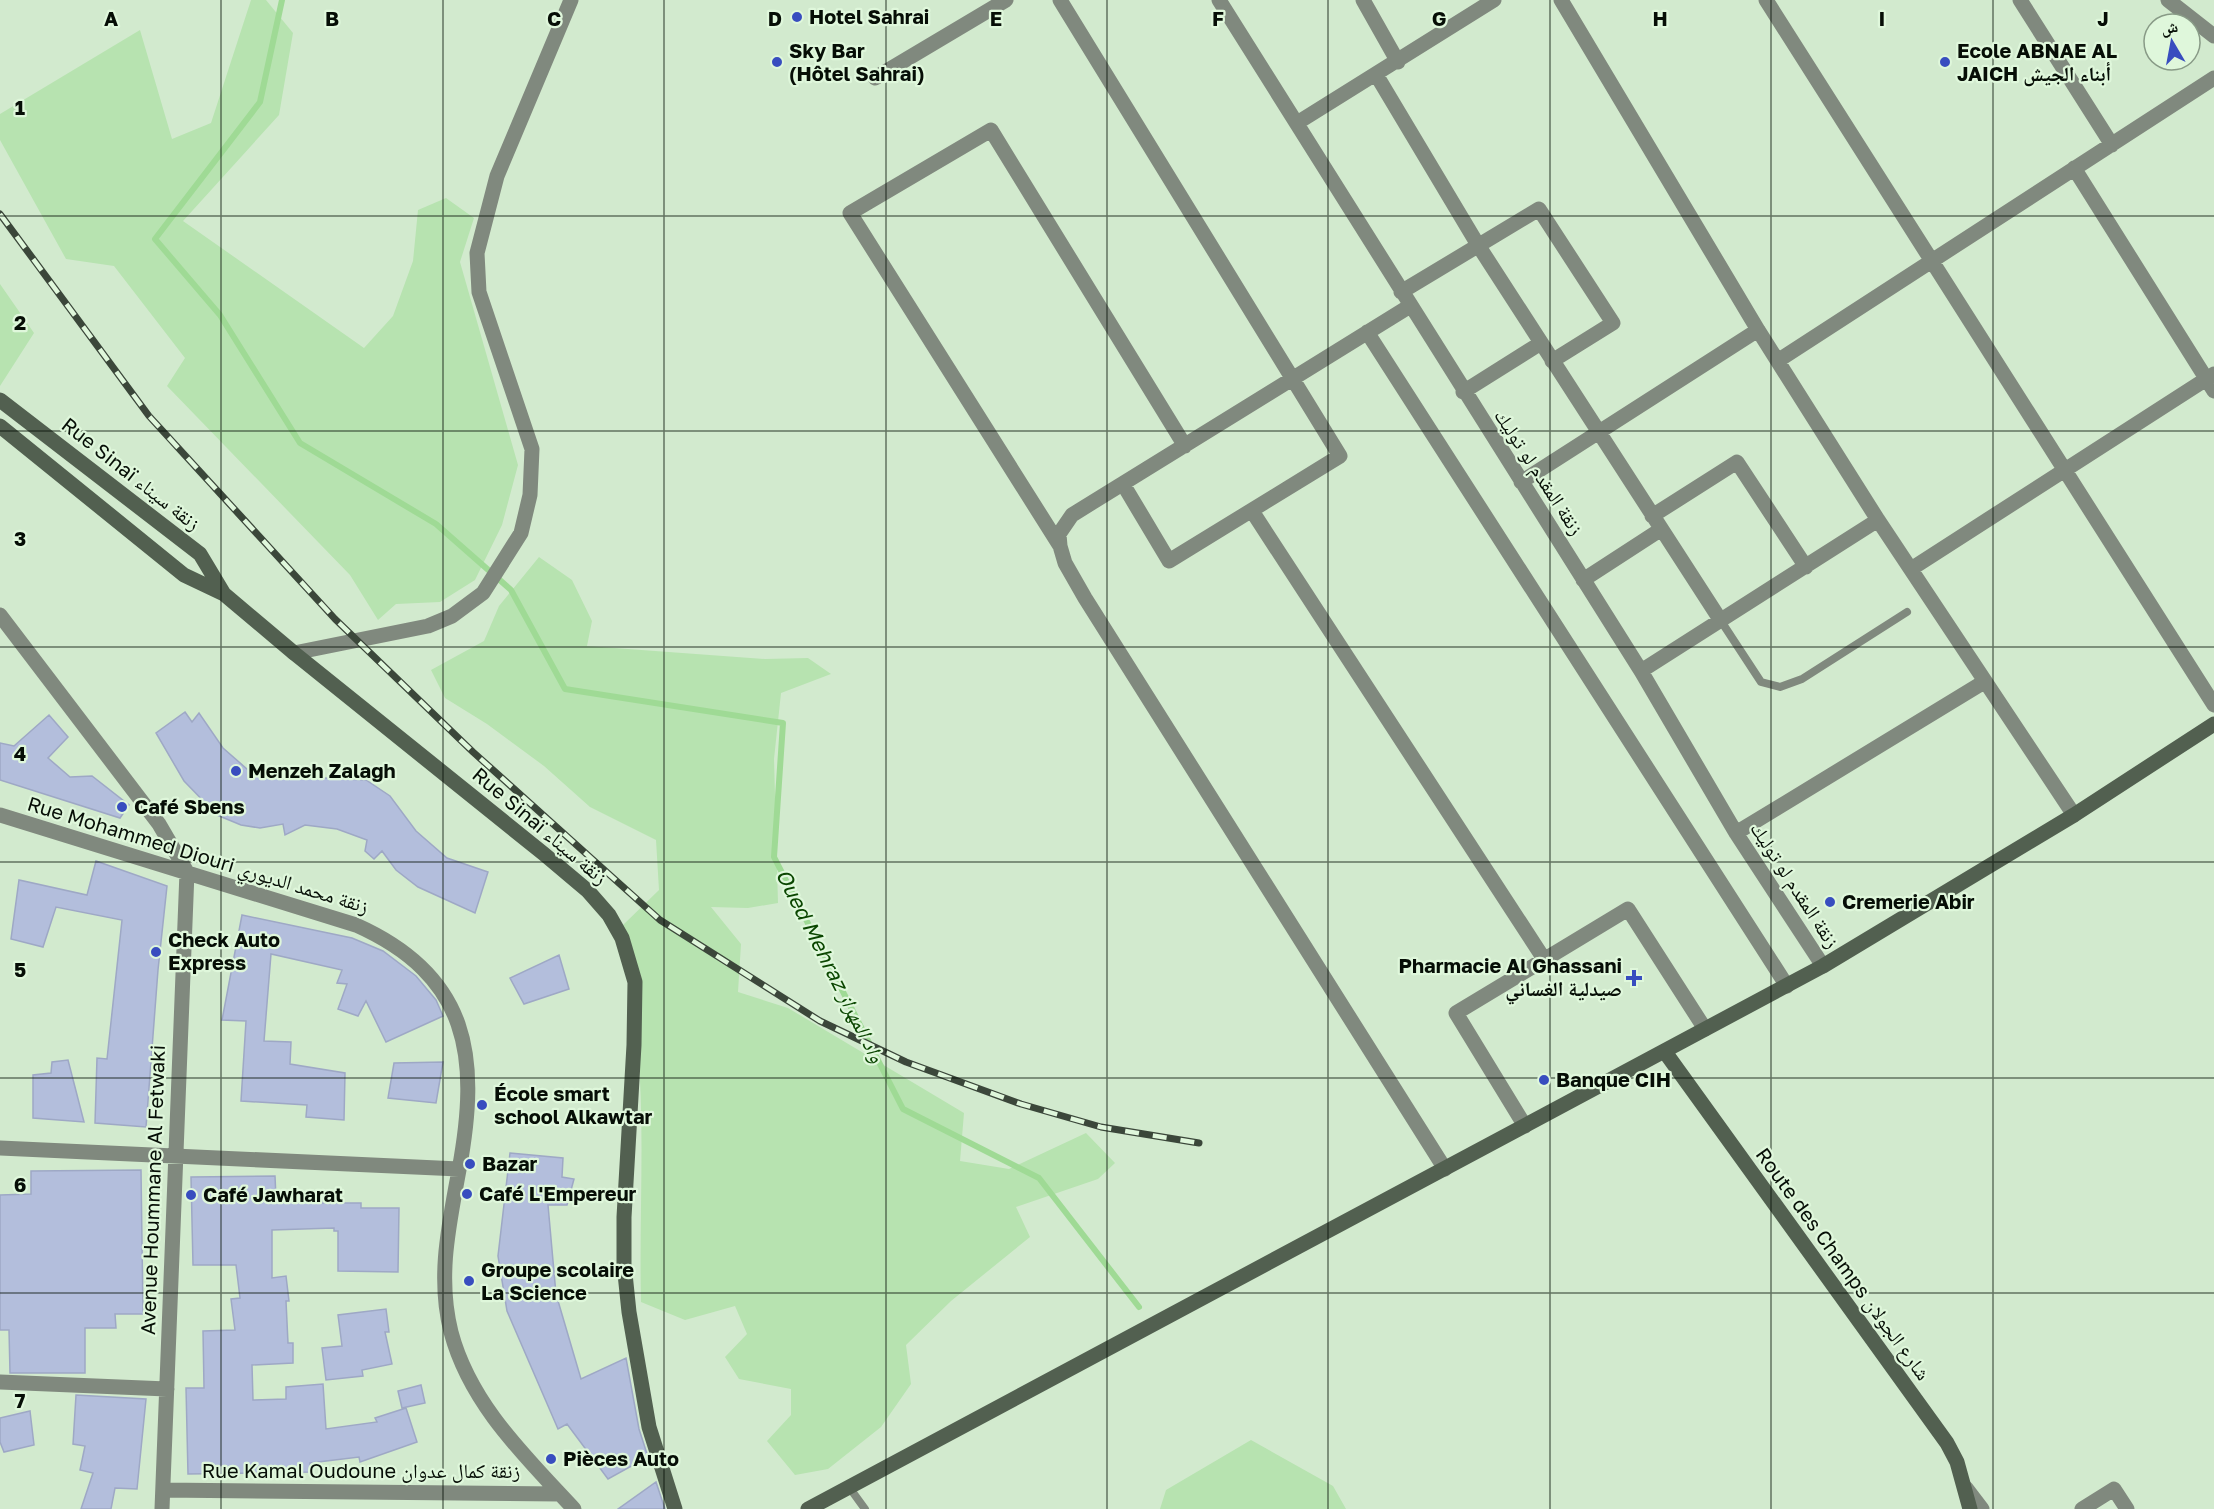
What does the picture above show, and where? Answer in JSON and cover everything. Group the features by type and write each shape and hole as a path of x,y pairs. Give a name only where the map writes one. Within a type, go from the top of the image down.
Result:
{"street":[{"path":"294,653 428,626 470,605 491,581 520,533 530,495 532,449 479,292 477,253 497,176 571,0"},
{"path":"875,78 1006,0"},
{"path":"1060,0 1340,456 1169,561 1123,484"},
{"name":"زنقة المقدم لو توليك","path":"1219,0 1463,392 1641,671 1736,833 1823,966"},
{"path":"1363,0 1398,62"},
{"path":"1297,123 1377,76 1494,0"},
{"path":"1561,0 1758,330 1878,520 2074,815"},
{"path":"2020,0 2112,145"},
{"path":"2168,0 2214,36"},
{"path":"1773,2 1933,261 2214,705"},
{"path":"1377,76 1478,245 1660,530 1721,621"},
{"path":"1779,360 2214,78"},
{"path":"1060,546 850,213 991,130 1185,446"},
{"path":"1911,569 2066,470 2212,381 2074,168"},
{"path":"1401,292 1539,209 1613,323 1552,361"},
{"path":"1410,306 1072,515 1059,534 1065,563 1085,598 1445,1169"},
{"path":"1521,482 1758,330"},
{"path":"1367,332 1787,986"},
{"path":"1463,392 1541,343"},
{"name":"Rue Sinaï زنقة سيناء","path":"0,400 200,554 224,594"},
{"name":"Rue Sinaï زنقة سيناء","path":"0,426 184,575 224,594 588,891 609,915 622,938 635,982 636,1013 624,1217 624,1264 641,1389 659,1464 675,1509"},
{"path":"1652,516 1737,462 1806,567"},
{"path":"1252,511 1544,959"},
{"path":"1641,671 1878,520"},
{"path":"1583,580 1660,530"},
{"path":"0,615 153,816 187,872"},
{"path":"1736,833 1984,682"},
{"path":"808,1509 1260,1265 1445,1169 1823,966 2074,815 2214,723"},
{"name":"Rue Mohammed Diouri زنقة محمد الديوري","path":"0,815 356,925 385,938 412,957 435,978 452,1007 463,1039 467,1083 459,1169 444,1261 445,1296 451,1332 464,1368 480,1399 499,1427 574,1509"},
{"name":"Avenue Hoummane Al Fetwaki","path":"162,1509 174,1154 187,872"},
{"path":"1525,1126 1456,1014 1628,909 1705,1029"},
{"name":"Route des Champs شارع الجولان","path":"1665,1052 1947,1443 1957,1462 1970,1509"},
{"path":"0,1148 174,1154 459,1169"},
{"path":"0,1382 167,1389"},
{"path":"1966,1488 1982,1509"},
{"path":"2082,1509 2114,1489 2127,1509"},
{"name":"Rue Kamal Oudoune زنقة كمال عدوان","path":"163,1490 560,1494"}],"lane":[{"path":"1721,621 1761,682 1780,687 1802,679 1907,612"},
{"path":"849,1487 865,1509"}],"green space":[{"path":"251,0 266,0 293,33 279,115 183,221 364,348 393,316 413,261 418,210 446,198 474,218 460,262 518,465 502,525 475,580 440,602 396,604 378,620 350,575 167,386 185,358 114,266 66,259 0,140 0,114 140,30 172,139 211,123"},
{"path":"0,284 34,333 0,386"},
{"path":"539,557 572,580 592,621 587,646 765,659 808,658 831,674 781,693 774,759 778,903 748,908 711,907 741,944 738,992 788,1008 964,1113 960,1161 1009,1169 1086,1133 1115,1163 1098,1179 1016,1207 1030,1237 951,1301 906,1345 911,1384 881,1427 828,1469 795,1475 767,1441 791,1415 791,1389 739,1379 725,1357 747,1334 735,1306 685,1320 641,1302 640,1081 635,1018 623,925 659,890 656,840 590,807 544,766 487,724 445,698 431,670 484,641 499,606"},
{"path":"1251,1440 1333,1486 1346,1509 1160,1509 1166,1490"}],"building":[{"path":"185,712 192,722 199,713 223,748 247,769 281,776 366,780 390,796 416,831 447,858 488,872 475,913 418,887 396,870 382,851 374,859 365,851 367,840 337,829 305,825 285,835 283,824 260,828 241,825 217,815 184,781 156,733"},
{"path":"49,715 68,737 48,758 70,777 92,776 129,805 120,818 0,780 0,743 14,746"},
{"path":"96,861 167,886 146,1127 95,1123 97,1058 107,1059 122,920 56,907 43,947 11,939 19,880 87,895"},
{"path":"242,915 352,938 383,951 416,976 436,1000 443,1016 386,1042 366,1001 358,1016 338,1009 347,984 337,983 342,970 271,954 264,1041 291,1042 290,1064 345,1073 344,1120 306,1117 307,1105 241,1101 246,1021 222,1020"},
{"path":"559,955 569,989 524,1004 510,978"},
{"path":"68,1060 84,1122 33,1118 33,1075 51,1073 52,1062"},
{"path":"443,1062 436,1103 388,1098 394,1063"},
{"path":"510,1153 563,1158 562,1177 574,1179 567,1205 548,1205 556,1294 581,1379 626,1358 639,1429 648,1457 608,1479 567,1424 558,1429 507,1311 498,1256"},
{"path":"141,1170 143,1314 115,1314 116,1328 85,1328 85,1373 10,1373 9,1330 0,1330 0,1195 31,1194 31,1171"},
{"path":"275,1176 276,1198 322,1198 322,1203 361,1203 361,1208 399,1208 398,1272 338,1271 338,1231 334,1231 334,1228 272,1230 272,1278 286,1276 289,1301 286,1301 288,1343 293,1343 293,1363 252,1365 253,1400 286,1399 286,1387 323,1384 326,1429 377,1422 375,1418 406,1408 417,1442 360,1462 359,1457 310,1463 310,1472 188,1474 186,1388 204,1388 203,1331 235,1330 231,1299 240,1298 236,1265 193,1265 191,1177"},
{"path":"386,1309 389,1332 385,1332 392,1364 362,1370 363,1376 326,1380 322,1348 342,1346 338,1315"},
{"path":"421,1385 425,1403 402,1408 398,1391"},
{"path":"76,1395 146,1399 137,1489 115,1488 111,1509 81,1509 93,1473 80,1470 85,1446 73,1444"},
{"path":"30,1411 34,1445 4,1452 0,1442 0,1418"},
{"path":"656,1482 665,1509 618,1509"}],"waterway":[{"name":"Oued Mehraz واد المهراز","path":"282,0 260,102 155,239 220,315 300,443 436,524 511,590 565,689 783,723 774,857 903,1109 1039,1178 1139,1307"}],"railway":[{"path":"0,214 149,416 335,619 473,752 660,920 820,1021 906,1062 1021,1104 1101,1127 1199,1143"}],"place":[{"name":"Hotel Sahrai","path":"797,17"},
{"name":"Sky Bar (Hôtel Sahrai)","path":"777,62"},
{"name":"Ecole ABNAE AL JAICH أبناء الجيش","path":"1945,62"},
{"name":"Menzeh Zalagh","path":"236,771"},
{"name":"Café Sbens","path":"122,807"},
{"name":"Cremerie Abir","path":"1830,902"},
{"name":"Check Auto Express","path":"156,952"},
{"name":"Pharmacie Al Ghassani صيدلية الغساني","path":"1634,978"},
{"name":"Banque CIH","path":"1544,1080"},
{"name":"École smart school Alkawtar","path":"482,1105"},
{"name":"Bazar","path":"470,1164"},
{"name":"Café L'Empereur","path":"467,1194"},
{"name":"Café Jawharat","path":"191,1195"},
{"name":"Groupe scolaire La Science","path":"469,1281"},
{"name":"Pièces Auto","path":"551,1459"}]}
